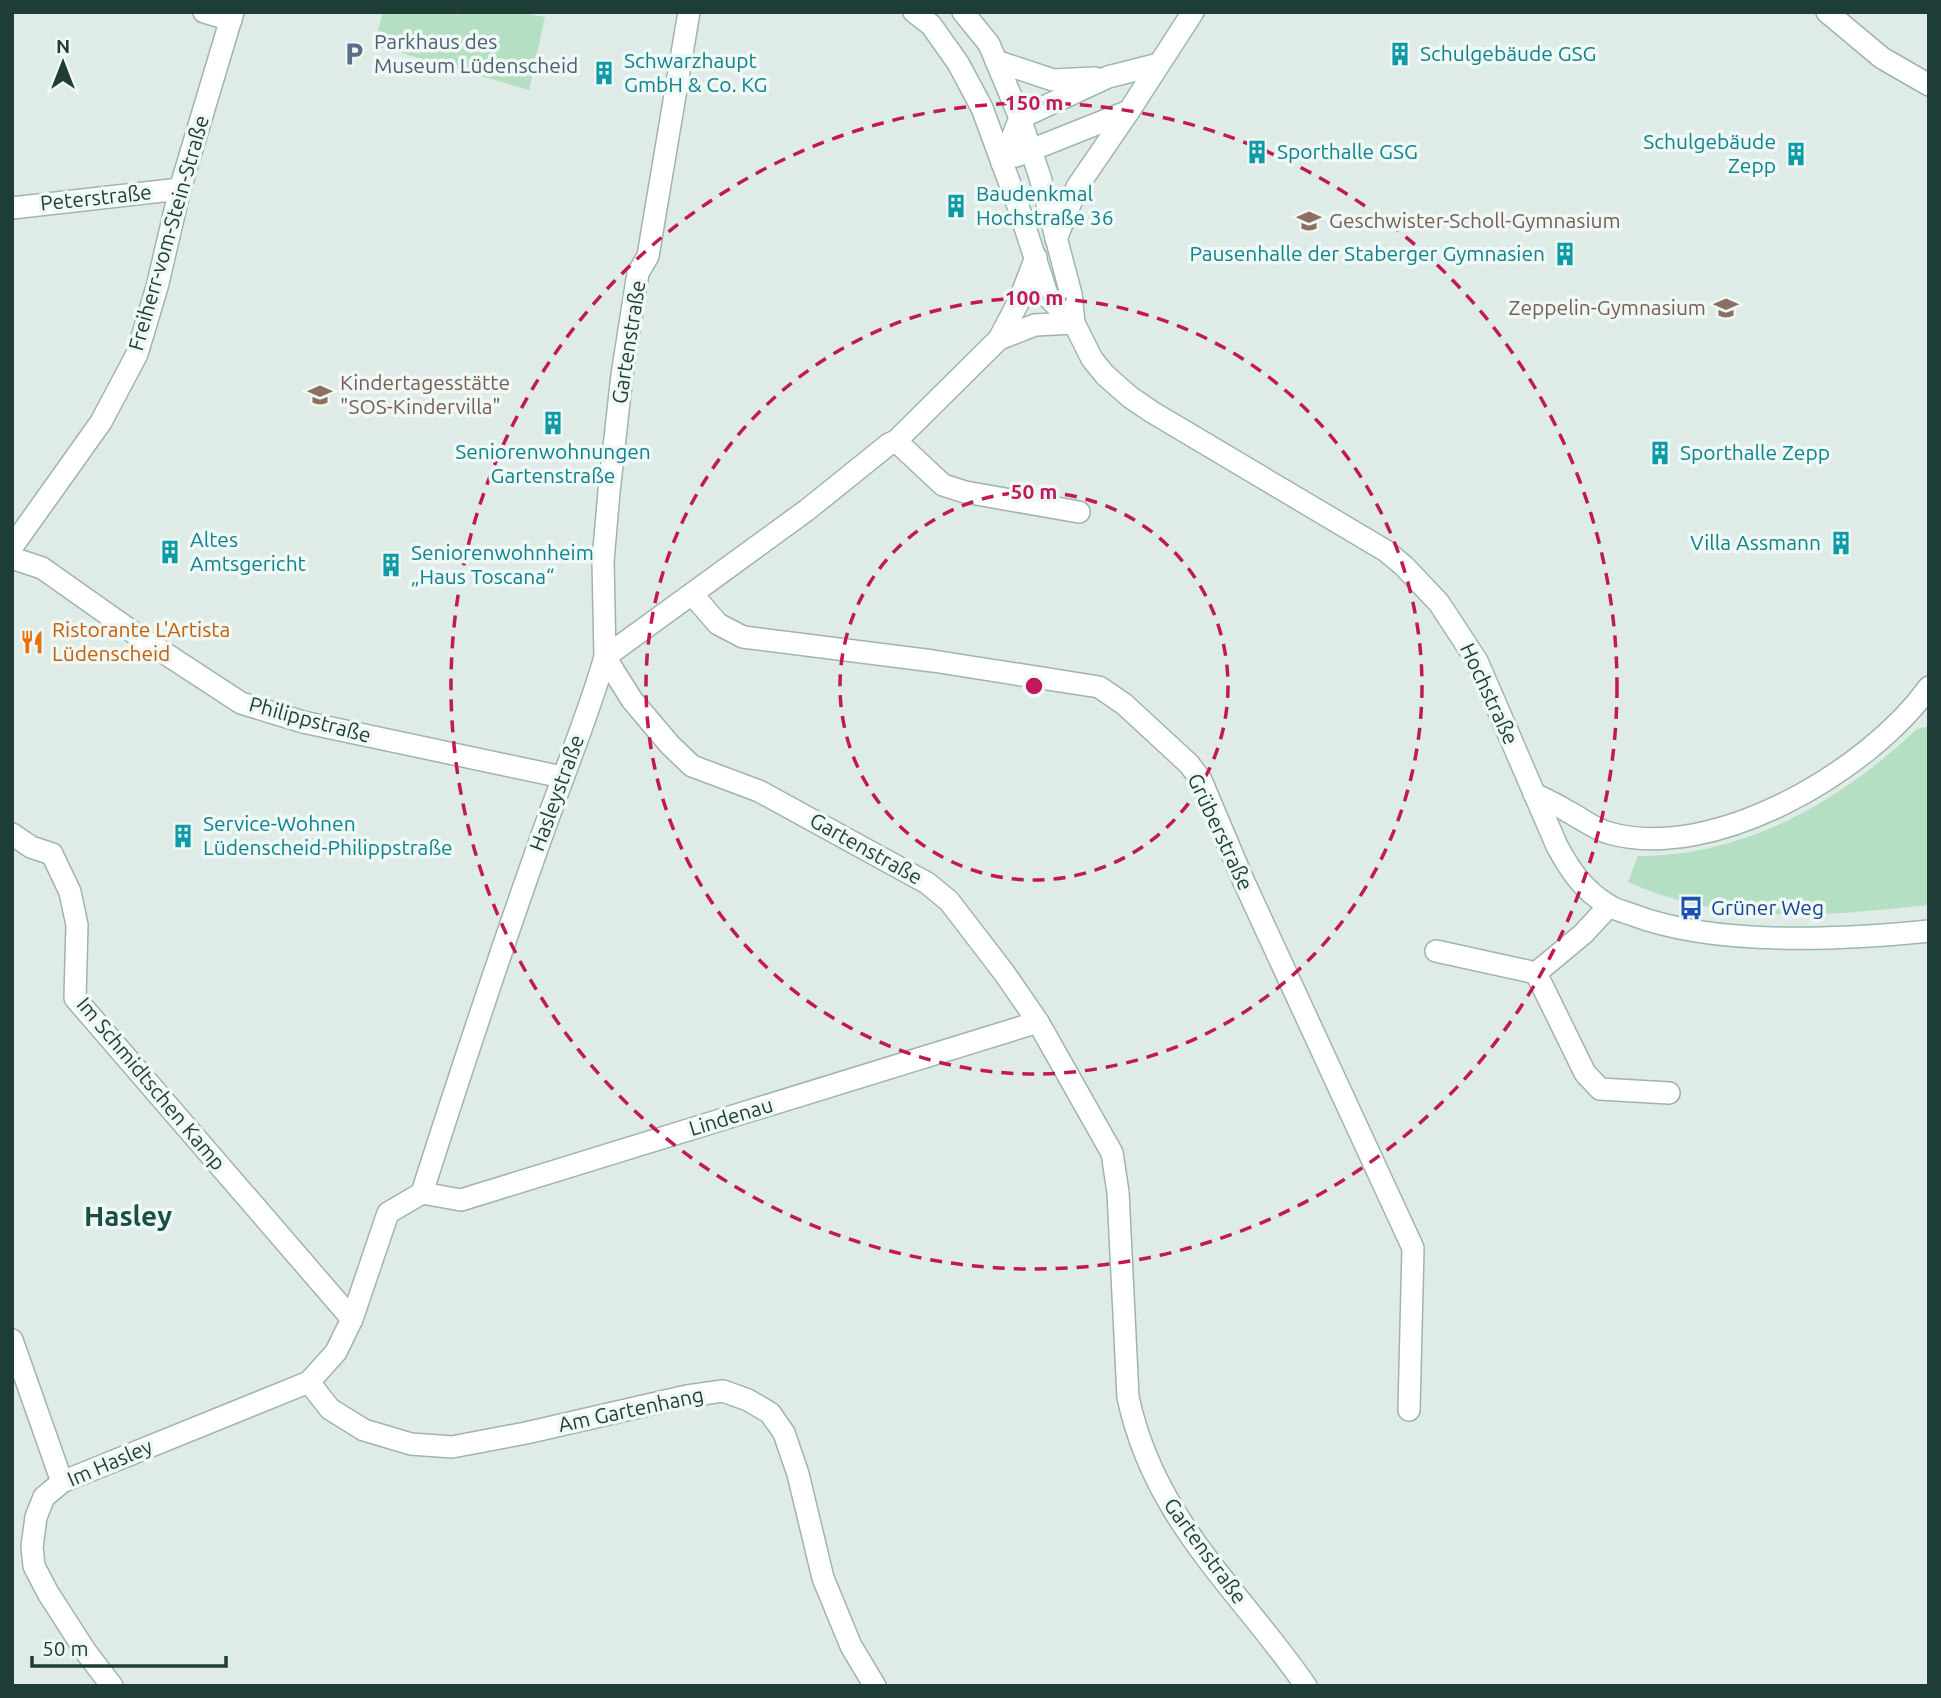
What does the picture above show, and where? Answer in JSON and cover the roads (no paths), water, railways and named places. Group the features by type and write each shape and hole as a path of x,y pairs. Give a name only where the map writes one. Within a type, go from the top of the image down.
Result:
{"street":[{"path":"204,12 232,16"},
{"name":"Gartenstraße","path":"689,12 648,256 638,273 622,375 603,561 605,657 632,700 670,745 692,766 759,791 804,814 927,883 949,901 1038,1022 1112,1153 1118,1192 1128,1398 1134,1427 1150,1471 1177,1519 1306,1686"},
{"name":"Hochstraße","path":"914,12 932,25 958,63 982,108 1048,297 1074,323 1092,359 1105,375 1152,412 1386,551 1439,603 1477,661 1534,794 1569,869 1581,885 1609,906 1686,931 1824,938 1929,931"},
{"name":"Hochstraße","path":"963,12 989,44 1020,118 1040,177 1071,294 1074,323"},
{"path":"1056,239 1077,187 1193,12"},
{"path":"1827,12 1882,58 1929,85"},
{"name":"Freiherr-vom-Stein-Straße","path":"12,547 101,422 136,354 157,287 180,190 232,16"},
{"path":"996,61 1052,80 1108,78"},
{"path":"1002,163 1020,118 1108,78 1159,64"},
{"path":"1002,163 1129,111"},
{"name":"Peterstraße","path":"12,208 180,190"},
{"path":"605,657 807,510 896,440 999,339 1036,257"},
{"path":"999,339 1035,325 1074,323"},
{"path":"896,440 943,485 965,492 1079,512"},
{"name":"Philippstraße","path":"12,558 41,568 241,703 303,722 562,777"},
{"name":"Grüberstraße","path":"692,594 718,624 743,637 933,661 1099,687 1124,704 1189,764 1201,780 1244,882 1413,1248 1409,1410"},
{"name":"Hasleystraße","path":"422,1193 480,1012 562,777 596,690 605,657"},
{"path":"1534,794 1610,833 1649,838 1712,831 1752,817 1811,790 1855,762 1900,723 1929,687"},
{"name":"Im Schmidtschen Kamp","path":"12,834 31,847 52,854 70,892 77,926 75,998 352,1319"},
{"path":"1536,974 1583,934 1609,906"},
{"path":"1436,951 1536,974"},
{"path":"1536,974 1585,1073 1600,1089 1669,1093"},
{"name":"Lindenau","path":"422,1193 461,1199 1038,1022"},
{"path":"309,1382 336,1352 352,1319 388,1213 422,1193"},
{"path":"12,1340 62,1482"},
{"name":"Am Gartenhang","path":"309,1382 330,1409 364,1430 411,1444 452,1447 687,1396 723,1391 748,1400 770,1413 784,1433 798,1474 822,1578 851,1646 875,1686"},
{"name":"Im Hasley","path":"112,1686 86,1652 34,1566 32,1547 36,1517 44,1497 62,1482 309,1382"}],"place":[{"name":"Parkhaus des Museum Lüdenscheid","path":"354,54"},
{"name":"Schulgebäude GSG","path":"1400,54"},
{"name":"Schwarzhaupt GmbH & Co. KG","path":"604,73"},
{"name":"Sporthalle GSG","path":"1257,152"},
{"name":"Schulgebäude Zepp","path":"1796,154"},
{"name":"Baudenkmal Hochstraße 36","path":"956,206"},
{"name":"Geschwister-Scholl-Gymnasium","path":"1309,221"},
{"name":"Pausenhalle der Staberger Gymnasien","path":"1565,254"},
{"name":"Zeppelin-Gymnasium","path":"1726,308"},
{"name":"Kindertagesstätte \"SOS-Kindervilla\"","path":"320,395"},
{"name":"Seniorenwohnungen Gartenstraße","path":"553,423"},
{"name":"Sporthalle Zepp","path":"1660,453"},
{"name":"Villa Assmann","path":"1841,543"},
{"name":"Altes Amtsgericht","path":"170,552"},
{"name":"Seniorenwohnheim „Haus Toscana“","path":"391,565"},
{"name":"Ristorante L'Artista Lüdenscheid","path":"32,642"},
{"name":"Service-Wohnen Lüdenscheid-Philippstraße","path":"183,836"},
{"name":"Grüner Weg","path":"1691,908"}],"district":[{"name":"Hasley","path":"128,1216"}]}
